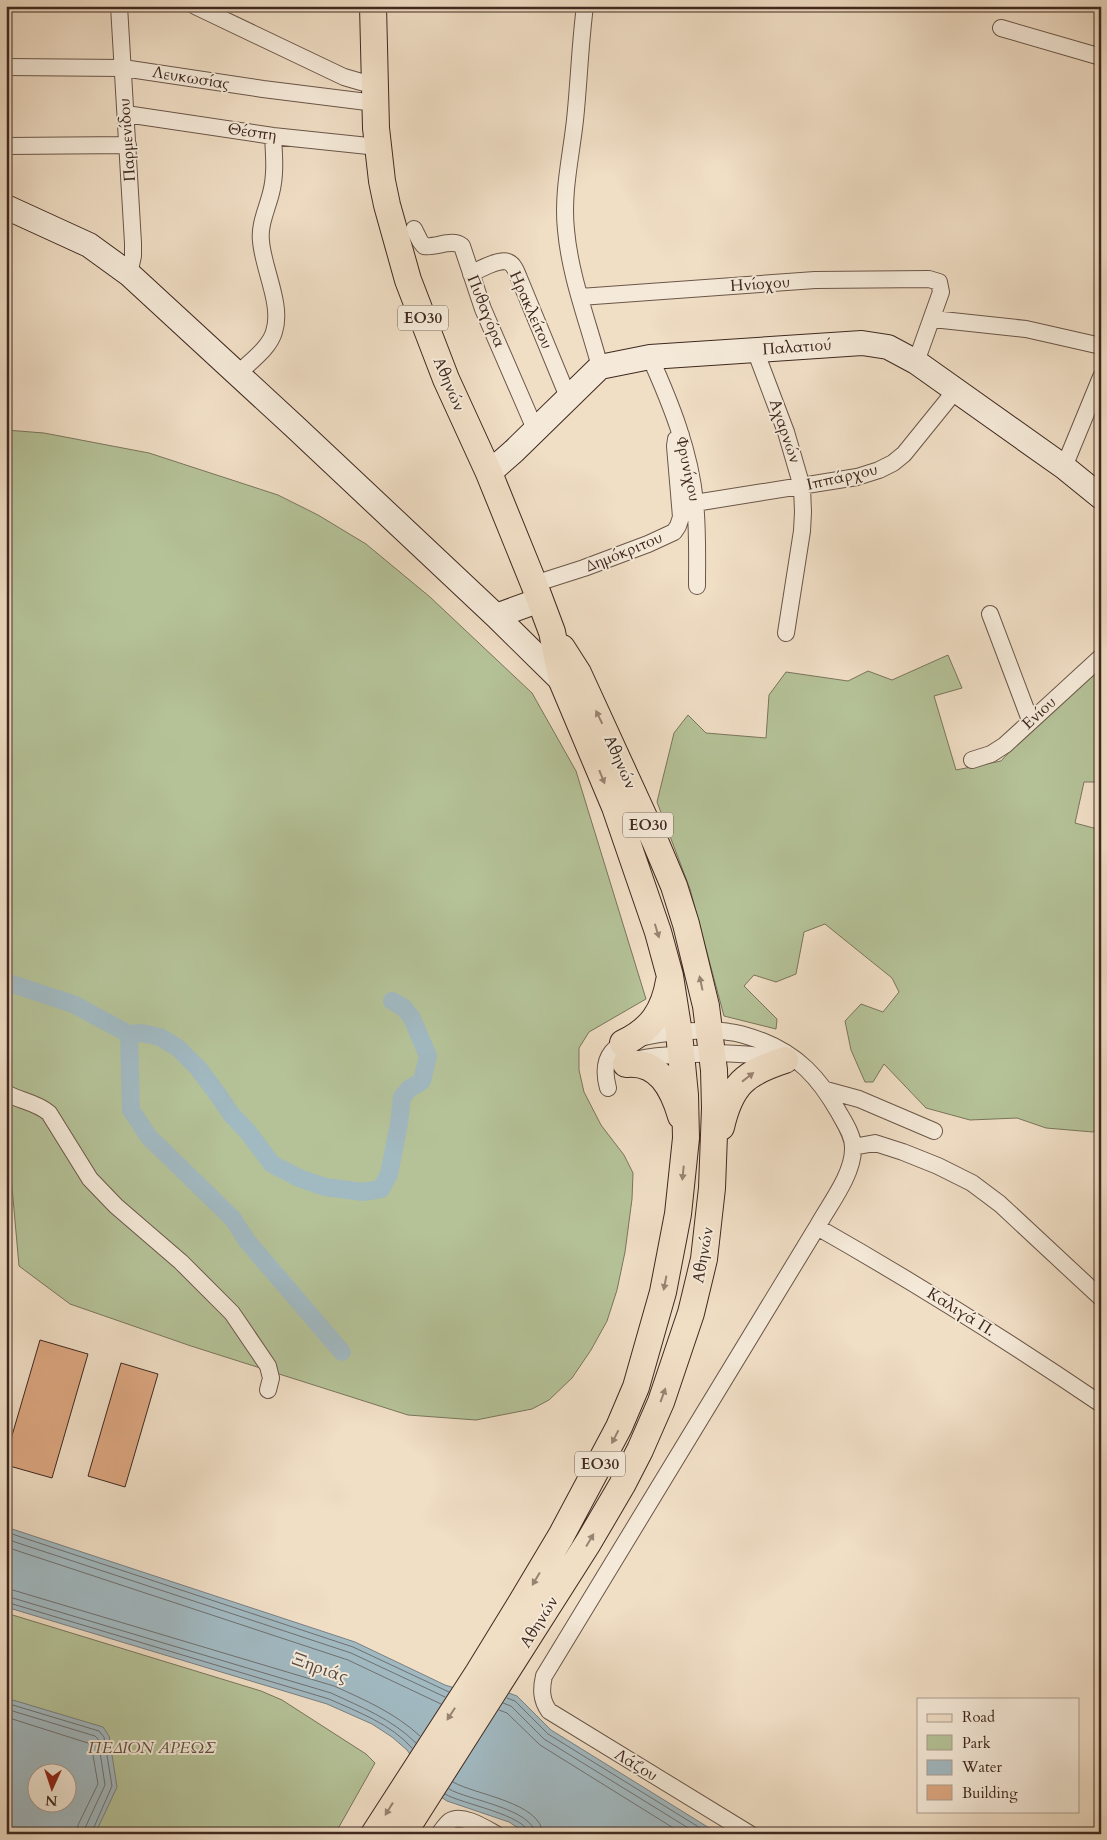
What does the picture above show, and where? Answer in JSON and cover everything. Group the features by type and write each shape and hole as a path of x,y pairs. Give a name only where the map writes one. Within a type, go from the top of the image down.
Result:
{"main road":[{"name":"Αθηνών","path":"374,6 378,147 387,205 408,280 446,379 488,473 570,677 655,923 670,976 685,1095 686,1138 678,1214 664,1292 636,1388 609,1448 561,1536 488,1679"},
{"name":"Αθηνών","path":"374,1834 415,1791 488,1679 588,1544 617,1494 640,1450 661,1402 691,1312 708,1236 715,1108 711,1042 706,1006 686,924 674,886 644,815 570,677"},
{"path":"670,976 663,1006 656,1019 625,1053 639,1063 647,1065 659,1075 674,1096 686,1138"},
{"path":"713,1151 731,1097 742,1080 759,1070 794,1062"},
{"name":"Αθηνών","path":"403,1834 415,1791"}],"street":[{"name":"Παρμενίδου","path":"118,6 133,243 130,274"},
{"path":"195,6 344,77 375,94"},
{"path":"488,473 600,366 580,297 568,246 564,208 566,179 575,120 584,6"},
{"path":"1001,28 1101,57"},
{"name":"Λευκωσίας","path":"6,67 122,68 375,94"},
{"name":"Θέσπη","path":"126,114 274,136 378,147"},
{"path":"237,375 271,340 275,329 276,315 260,240 264,211 271,193 274,171 274,136"},
{"path":"6,146 128,145"},
{"path":"6,206 89,245 130,274 496,616 570,677"},
{"name":"Πυθαγόρα","path":"414,229 424,246 459,243 462,246 483,309 535,429"},
{"name":"Ηρακλείτου","path":"471,274 502,261 508,262 512,266 523,287 568,397"},
{"name":"Ηνίοχου","path":"580,297 838,279 922,278 939,282 941,292 933,319"},
{"path":"916,362 933,319 1026,329 1101,346"},
{"name":"Παλατιού","path":"600,366 650,357 755,350 862,343 888,347 916,362 1064,467 1101,497"},
{"name":"Αχαρνών","path":"755,350 786,432 802,487 802,532 786,634"},
{"name":"Φρυνίχου","path":"650,357 667,396 690,467 695,503 697,586"},
{"path":"1064,467 1101,377"},
{"name":"Ιππάρχου","path":"695,503 802,487 857,477 878,470 893,463 904,454 955,391"},
{"name":"Δημόκριτου","path":"537,592 584,568 674,532 681,517 675,446 676,439 681,435"},
{"path":"496,616 537,592"},
{"path":"990,614 1030,720"},
{"name":"Ενίου","path":"972,760 991,754 1005,745 1030,720 1101,657"},
{"path":"625,1053 658,1034 680,1044 711,1042 728,1031 762,1041 794,1062 826,1090 845,1124 854,1147 874,1143 894,1149 938,1166 972,1183 1000,1204 1101,1298"},
{"path":"625,1053 646,1057 680,1044 711,1042 738,1053 794,1062"},
{"path":"826,1090 859,1099 934,1131"},
{"path":"6,1093 42,1107 49,1113 90,1179 116,1206 181,1262 232,1313 268,1366 271,1378 268,1390"},
{"name":"Αθηνών","path":"542,1683 544,1676 848,1173 854,1147"},
{"name":"Καλιγά Π.","path":"816,1227 877,1261 970,1318 1101,1404"},
{"name":"Λάζου","path":"542,1683 544,1704 549,1711 750,1834"},
{"path":"439,1834 449,1821 456,1819 466,1820 496,1834"}],"green space":[{"path":"6,430 44,433 149,453 278,495 318,515 366,544 430,597 532,693 576,771 646,999 589,1032 579,1048 579,1070 584,1092 601,1125 624,1155 633,1173 632,1199 625,1252 617,1290 607,1321 591,1350 572,1378 549,1400 532,1409 476,1420 408,1415 191,1346 70,1304 19,1266 6,1119"},
{"path":"948,655 962,688 934,696 956,770 1001,761 1041,718 1101,665 1101,782 1084,782 1075,823 1101,830 1101,1126 1093,1132 1046,1128 1017,1118 970,1120 926,1108 884,1064 873,1082 865,1082 851,1050 845,1021 861,1004 883,1012 899,992 892,978 825,924 804,932 796,974 776,982 754,975 744,986 777,1019 776,1029 724,1016 690,889 657,802 674,733 688,715 706,733 766,738 769,695 786,672 848,681 868,671 892,680"},
{"name":"ΠΕΔΙΟΝ ΑΡΕΩΣ","path":"6,1613 261,1691 282,1700 366,1754 375,1763 335,1834 6,1834"}],"water":[{"name":"Ξηριάς","path":"6,1527 355,1642 445,1685 458,1689 506,1692 517,1696 551,1730 719,1834 527,1834 509,1822 447,1801 438,1795 407,1750 392,1737 372,1724 327,1704 6,1607"},
{"path":"6,1698 103,1727 109,1736 117,1787 95,1834 6,1834"}],"building":[{"path":"40,1340 88,1354 52,1478 6,1465 6,1456"},
{"path":"121,1363 158,1374 125,1487 88,1476"}],"waterway":[{"path":"6,982 73,1004 129,1034 131,1110 149,1137 233,1219 247,1241 342,1352"},
{"path":"129,1034 142,1033 160,1037 178,1048 198,1068 231,1114 248,1132 272,1164 299,1178 325,1187 363,1192 381,1189 389,1174 399,1124 402,1097 409,1089 422,1081 428,1056 412,1018 403,1007 392,1001"}]}
